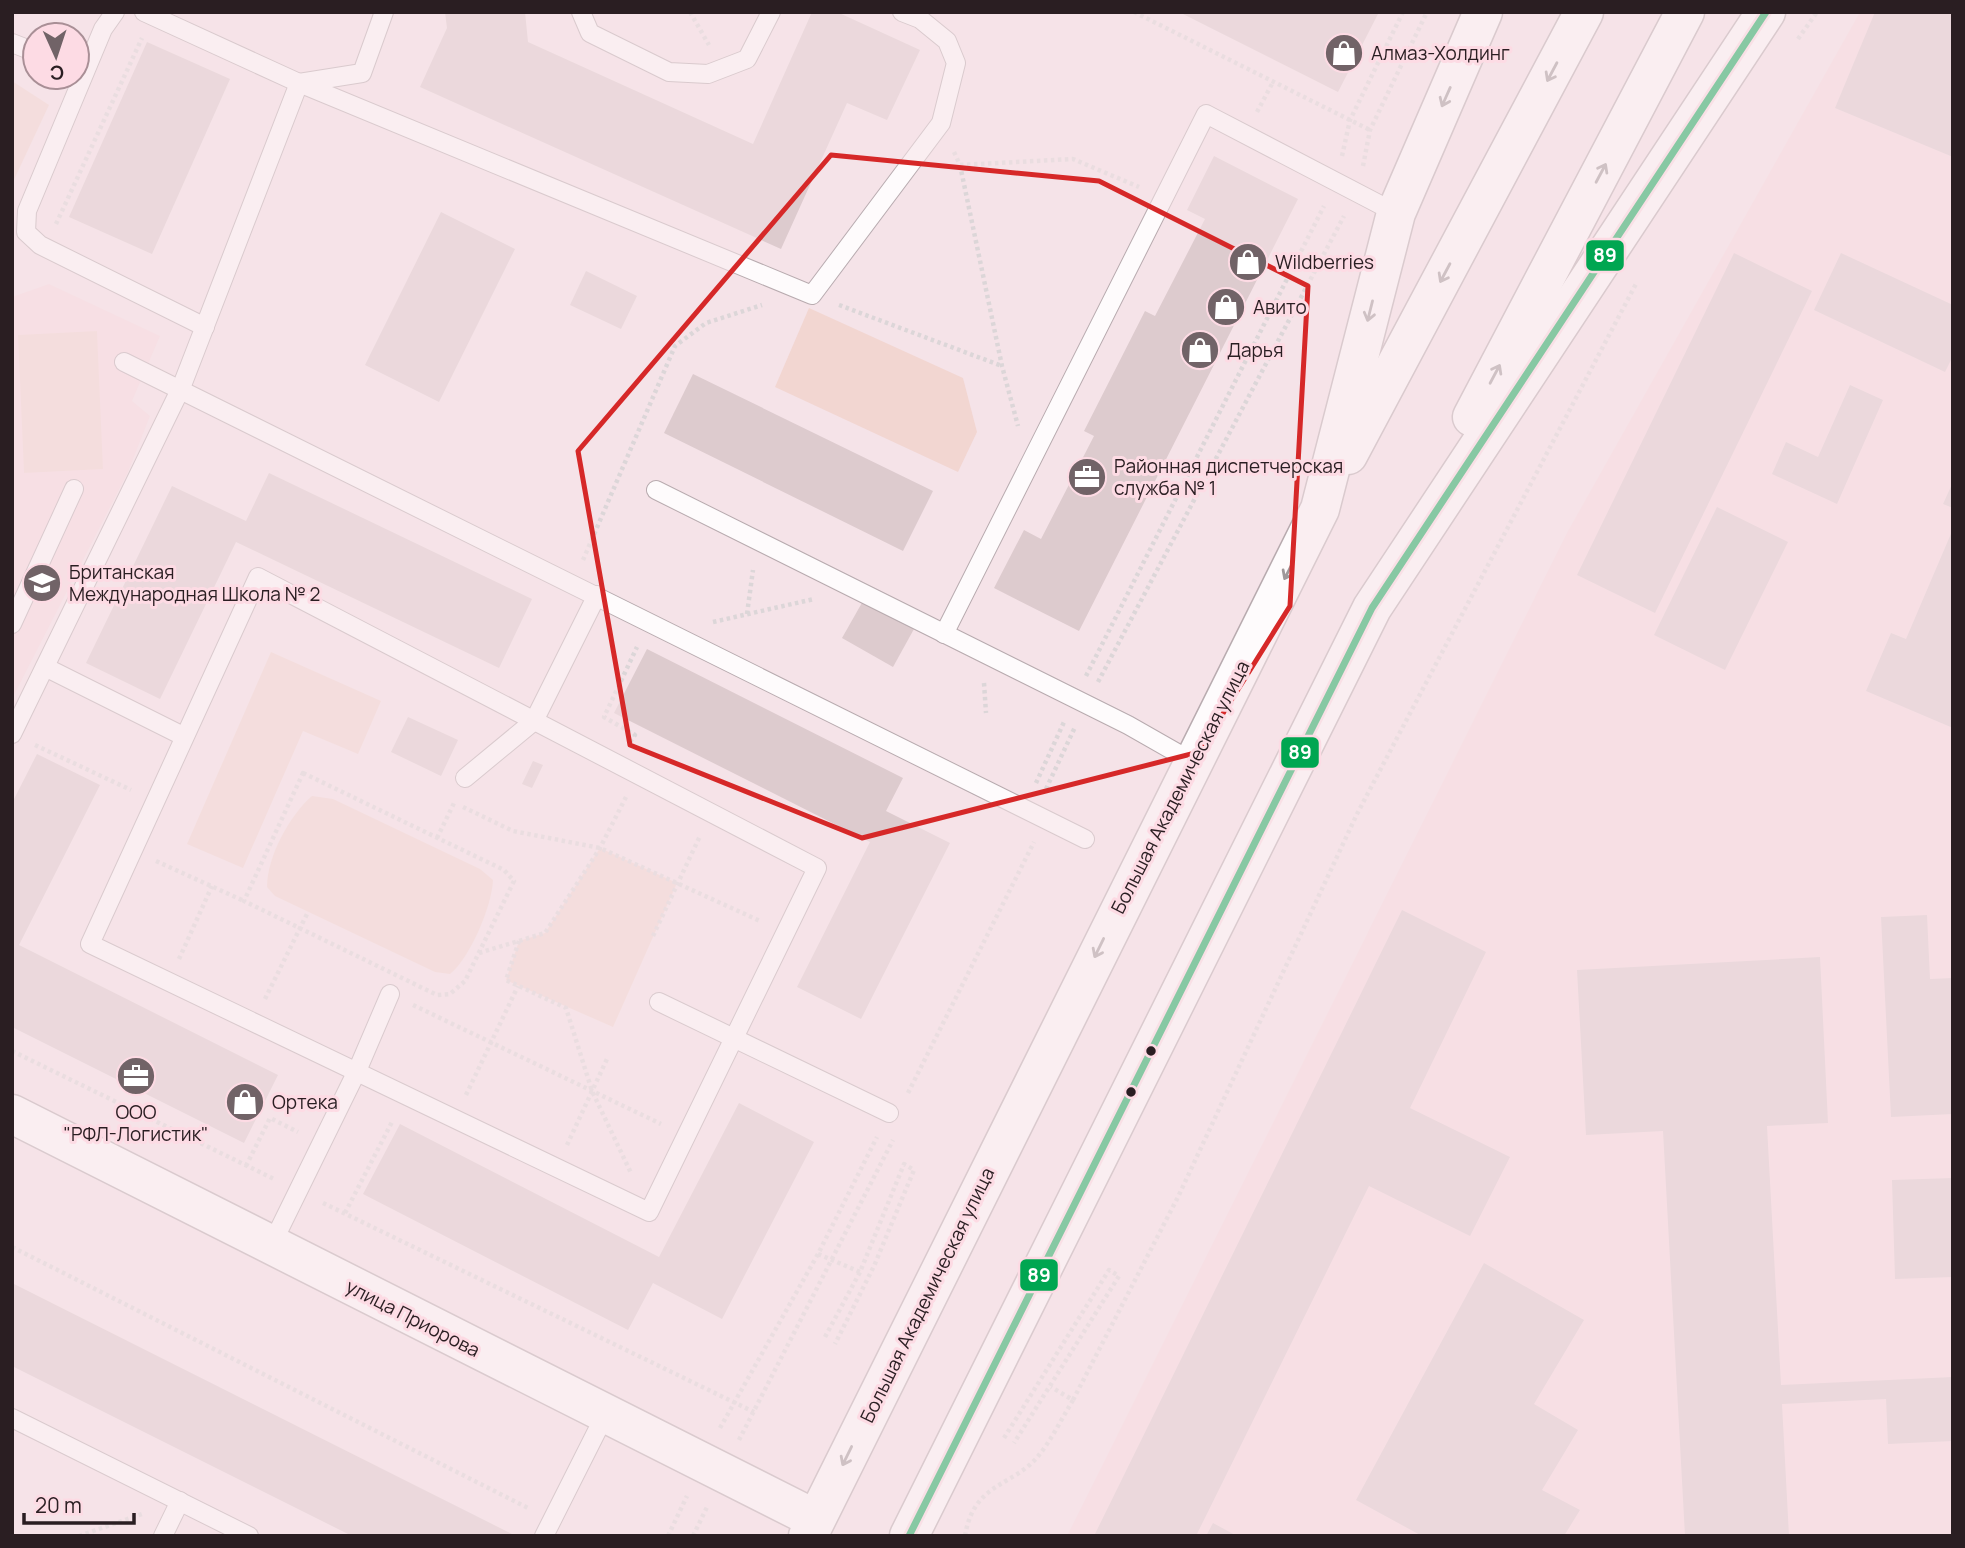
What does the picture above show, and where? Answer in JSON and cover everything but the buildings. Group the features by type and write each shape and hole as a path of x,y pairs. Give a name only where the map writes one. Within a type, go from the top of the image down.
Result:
{"main road":[{"name":"Большая Академическая улица","path":"812,1527 1320,509 1396,213 1483,12"},
{"path":"1320,509 1584,12"},
{"path":"909,1536 1372,608 1685,12"},
{"path":"1372,608 1766,12"},
{"name":"улица Приорова","path":"12,1114 605,1415 708,1478 812,1527"}],"lane":[{"path":"91,52 116,12"},
{"path":"144,12 299,83 812,295 941,123 956,63 947,41 920,19 902,12"},
{"path":"299,83 362,73 384,12"},
{"path":"581,12 590,33 668,72 708,74 747,59 771,12"},
{"path":"12,734 181,388 299,83"},
{"path":"73,91 27,211 26,232 45,248 205,327"},
{"path":"944,634 1206,114 1396,213"},
{"path":"124,362 1085,839"},
{"path":"12,624 74,489"},
{"path":"656,490 1081,702 1194,762"},
{"path":"258,577 534,721 817,868 649,1212 90,944 258,577"},
{"path":"465,778 534,721 597,595"},
{"path":"45,667 183,736"},
{"path":"271,1246 357,1070 390,994"},
{"path":"659,1002 889,1113"},
{"path":"548,1528 605,1415"},
{"path":"12,1418 249,1536"},
{"path":"163,1536 180,1501"}],"path":[{"path":"690,12 723,68"},
{"path":"1134,12 1370,130"},
{"path":"694,1536 708,1478 734,1402 818,1254 889,1113 910,1091 1035,841 1047,787 1081,702 1337,181 1350,120 1403,12"},
{"path":"1040,816 1035,780 1081,702 1357,191 1370,130 1427,12"},
{"path":"1792,46 1817,12"},
{"path":"45,248 144,33"},
{"path":"941,123 960,165 1002,366 1029,465"},
{"path":"960,165 1073,159 1164,198"},
{"path":"965,1536 967,1522 985,1494 1038,1457 1073,1400 1178,1197 1357,814 1640,276"},
{"path":"572,583 675,346 706,323 762,305 790,286"},
{"path":"812,295 1002,366"},
{"path":"747,614 757,541"},
{"path":"672,633 856,590"},
{"path":"635,735 604,718 650,621"},
{"path":"29,742 154,801"},
{"path":"132,851 244,901 437,995 450,994 465,981 513,881 504,870 303,773 244,901"},
{"path":"479,953 545,933 600,848 638,775"},
{"path":"437,838 465,778"},
{"path":"454,802 513,831 600,848 786,933"},
{"path":"653,936 711,813"},
{"path":"168,981 212,887"},
{"path":"254,1022 308,912"},
{"path":"519,941 506,980 566,1008 592,1091 649,1212"},
{"path":"454,1120 518,986"},
{"path":"390,994 687,1136"},
{"path":"12,1051 754,1412"},
{"path":"557,1168 607,1059"},
{"path":"738,1441 891,1147 895,1133 889,1113"},
{"path":"345,1213 397,1114"},
{"path":"246,1166 270,1118 321,1143"},
{"path":"825,1337 860,1272 904,1164 914,1170 874,1266 835,1344"},
{"path":"12,1247 548,1528"},
{"path":"818,1254 860,1272"},
{"path":"1004,1438 1109,1270 1119,1276 1014,1443"},
{"path":"1051,1387 1073,1400"},
{"path":"668,1536 708,1478"},
{"path":"79,1536 180,1501"}],"highlighted area":[{"path":"831,155 1099,181 1308,286 1290,606 1199,752 862,838 630,745 578,451"}],"shaded area":[{"path":"1860,12 1953,12 1953,1536 1067,1536 1568,531"},
{"path":"12,81 21,87 21,91 27,91 49,105 12,184"},
{"name":"Британская Международная Школа № 2","path":"49,284 160,336 132,401 150,416 128,472 12,699 12,297"},
{"path":"809,308 963,378 977,432 958,472 775,387"},
{"path":"97,331 103,469 24,473 18,335"},
{"path":"271,652 381,701 358,754 303,731 243,868 187,844"},
{"path":"312,796 333,799 480,869 493,880 489,903 479,931 465,956 450,974 435,972 275,896 267,887 271,862 281,837"},
{"path":"600,848 677,883 613,1027 506,980 519,941 545,933"}],"transit line":[{"name":"89","path":"909,1536 1372,608 1766,12"}],"place":[{"name":"Алмаз-Холдинг","path":"1344,53"},
{"name":"Wildberries","path":"1248,262"},
{"name":"Авито","path":"1226,307"},
{"name":"Дарья","path":"1200,350"},
{"name":"Районная диспетчерская служба № 1","path":"1087,477"},
{"name":"Британская Международная Школа № 2","path":"42,583"},
{"name":"ООО \"РФЛ-Логистик\"","path":"136,1076"},
{"name":"Ортека","path":"245,1102"}]}
